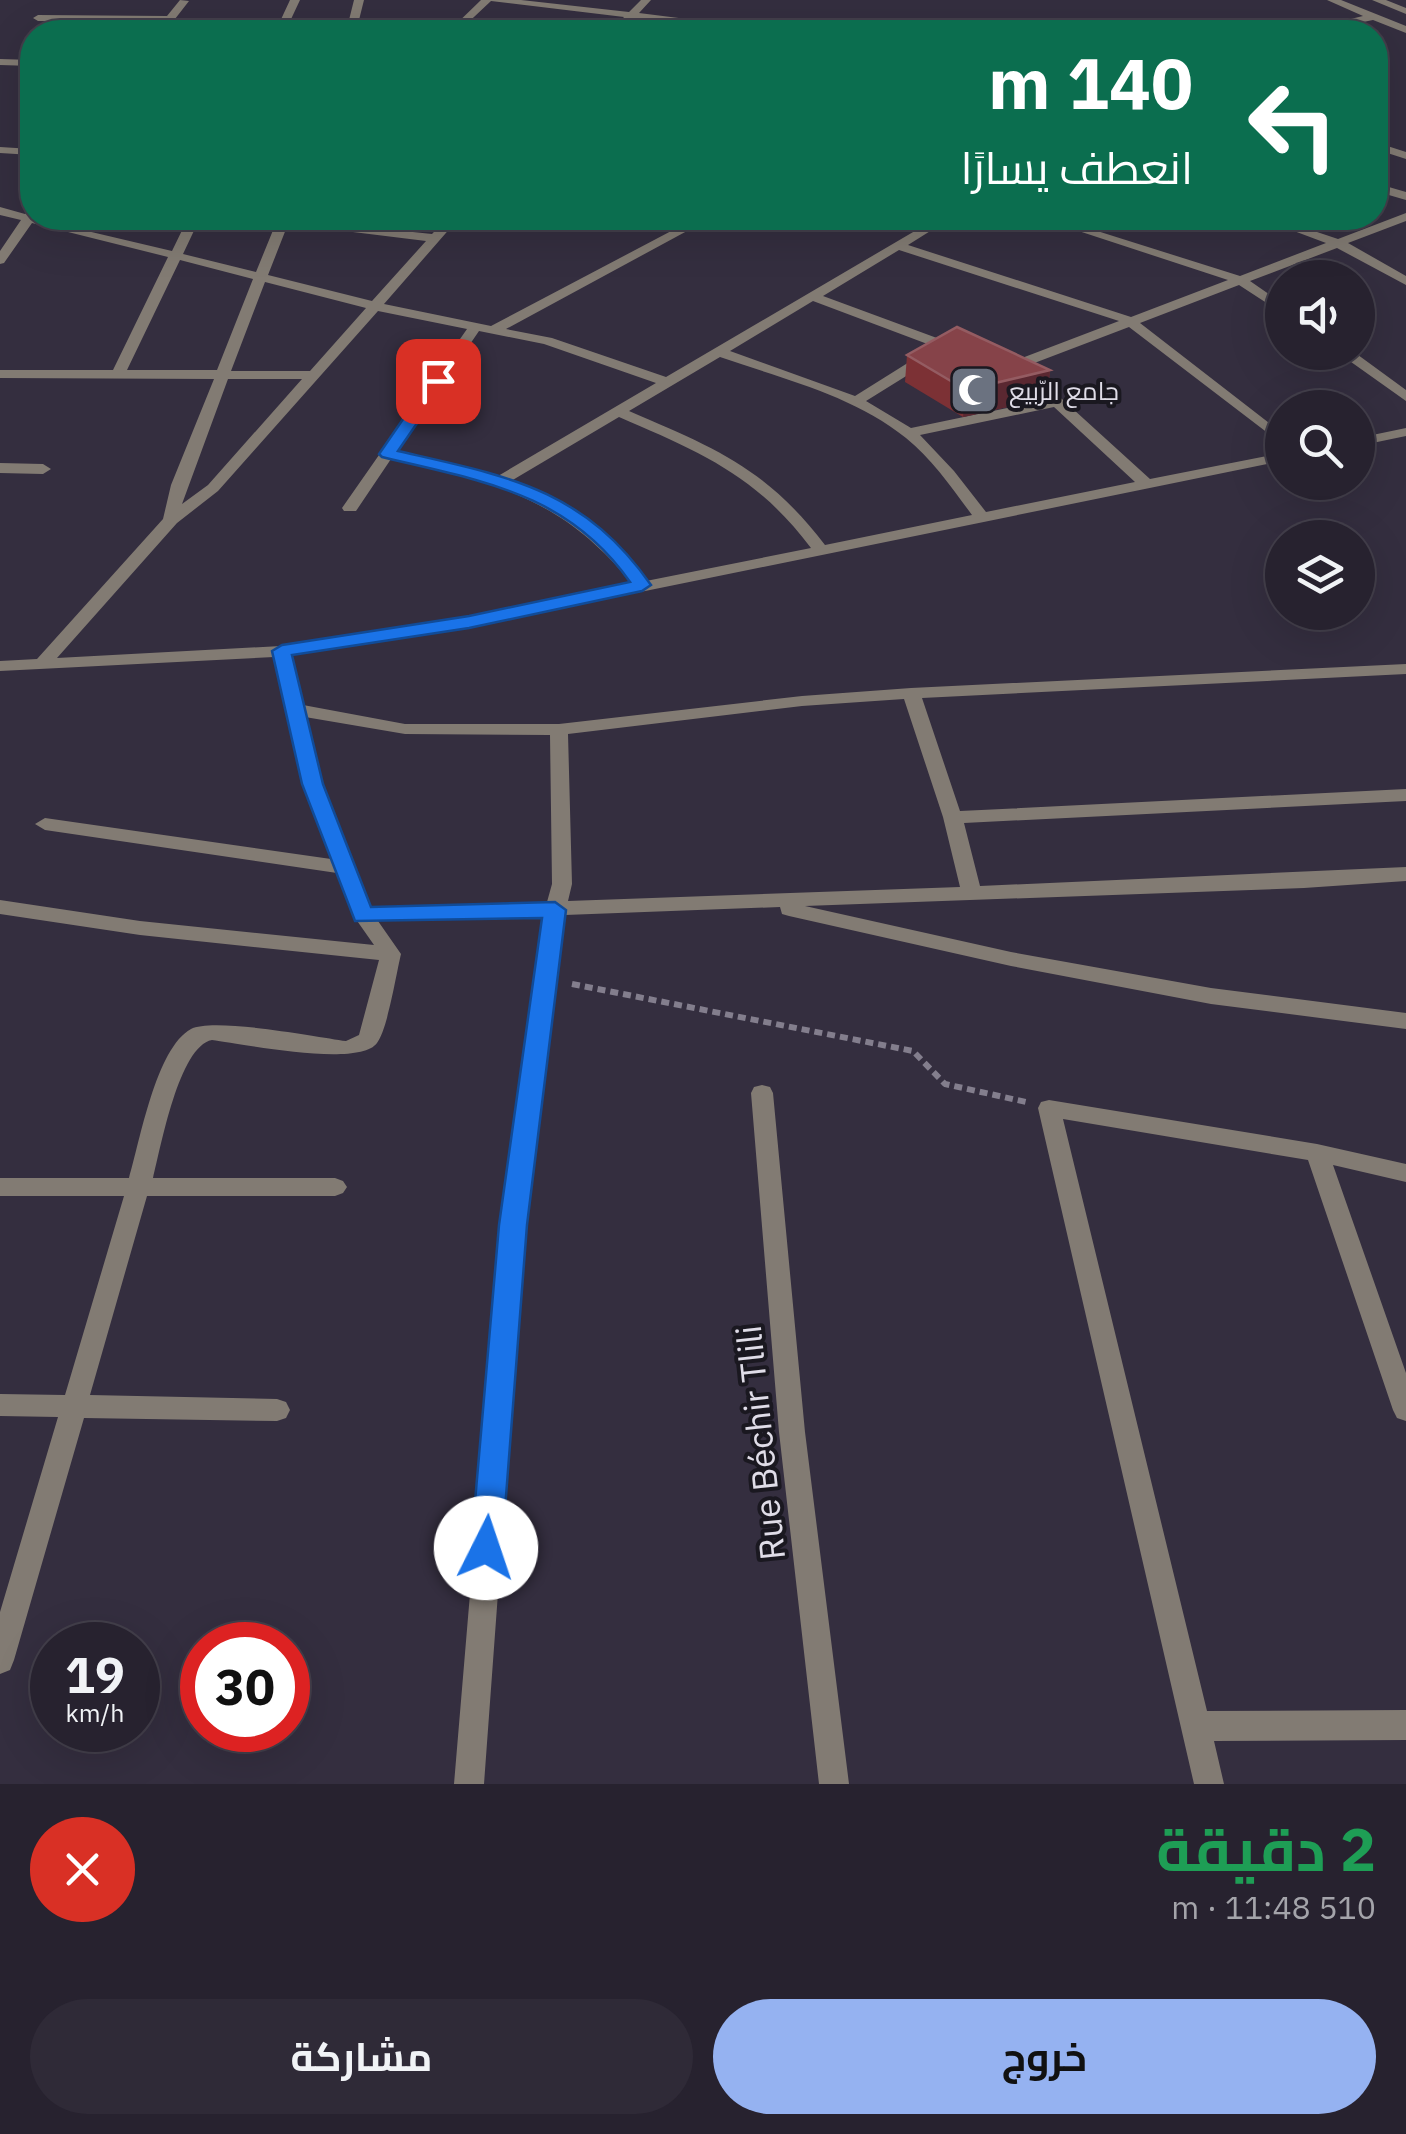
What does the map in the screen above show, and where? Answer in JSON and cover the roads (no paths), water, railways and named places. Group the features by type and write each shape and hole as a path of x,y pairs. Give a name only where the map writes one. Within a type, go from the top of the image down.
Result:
{"street":[{"path":"466,20 487,0"},
{"path":"496,0 677,20"},
{"path":"627,20 646,0"},
{"path":"1332,0 1381,20"},
{"path":"1377,0 1406,12"},
{"path":"38,18 168,19 184,2"},
{"path":"1360,20 1374,17"},
{"path":"0,260 21,230"},
{"path":"81,230 375,306 582,352 667,382"},
{"path":"118,374 188,230"},
{"path":"170,520 179,486 279,230"},
{"path":"372,230 436,238"},
{"path":"40,666 170,520 213,488 443,230"},
{"path":"494,330 680,230"},
{"path":"502,480 925,230"},
{"path":"1083,230 1242,280 1265,297"},
{"path":"1300,230 1338,243 1406,282"},
{"path":"990,363 1128,320 1372,230"},
{"path":"898,246 1128,320 1265,427"},
{"path":"811,296 990,363 1058,402 1146,484"},
{"path":"350,508 476,326"},
{"path":"855,402 946,346"},
{"path":"719,352 855,402 910,433 948,473 981,517"},
{"path":"1369,370 1406,397"},
{"path":"0,374 316,375"},
{"path":"910,433 1058,402"},
{"path":"617,411 709,452 750,478 784,505 820,549"},
{"path":"1375,438 1406,432"},
{"path":"388,454 502,480 589,525 616,549 642,585"},
{"path":"0,666 282,651 469,622 1265,460"},
{"path":"0,468 43,468"},
{"path":"282,651 312,784 342,868 363,915 392,954"},
{"path":"294,710 405,729 559,730 912,693 1406,669"},
{"path":"912,693 953,818 972,894"},
{"path":"469,1784 513,1225 562,865 559,730"},
{"path":"953,818 1406,795"},
{"path":"46,824 342,868"},
{"path":"363,915 1406,874"},
{"path":"760,902 1011,959 1212,996 1406,1020"},
{"path":"0,908 140,928 392,954"},
{"path":"0,1660 175,1061 197,1035 212,1032 346,1049 361,1046 369,1038 392,954"},
{"name":"Rue Béchir Tlili","path":"762,1093 792,1432 834,1784"},
{"path":"1209,1784 1049,1108 1317,1153 1406,1173"},
{"path":"1317,1153 1406,1410"},
{"path":"0,1187 335,1188"},
{"path":"0,1405 277,1410"},
{"path":"1198,1726 1406,1725"}],"place":[{"name":"جامع الرّبيع","path":"974,390"}]}
